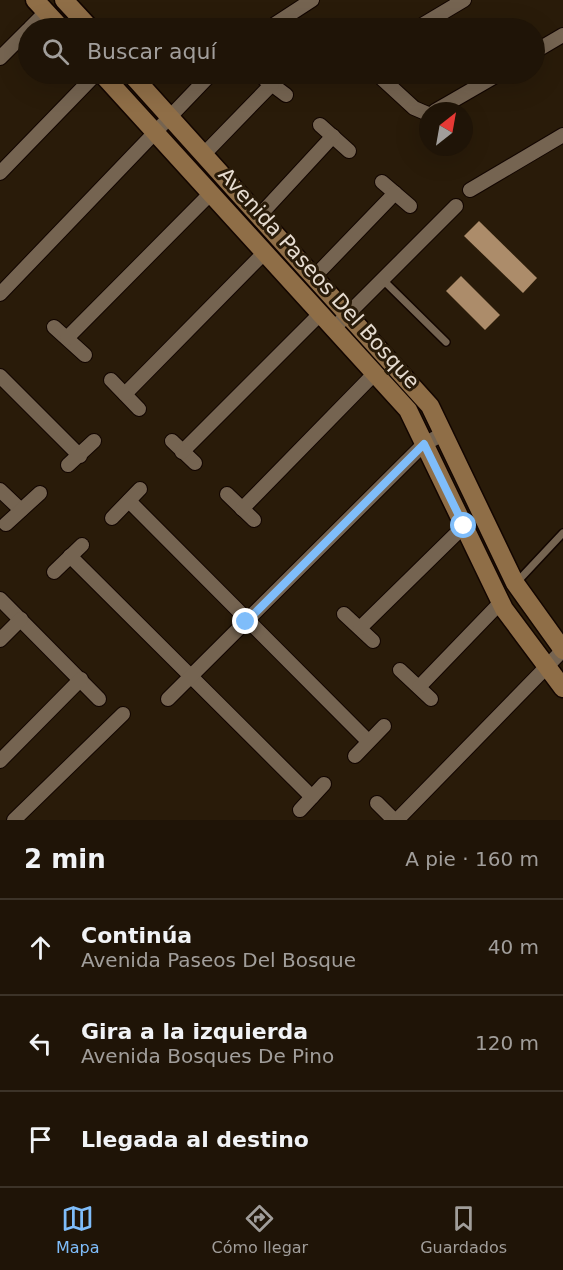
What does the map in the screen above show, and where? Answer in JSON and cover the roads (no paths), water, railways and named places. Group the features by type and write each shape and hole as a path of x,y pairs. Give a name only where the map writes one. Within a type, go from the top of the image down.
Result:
{"main road":[{"path":"64,0 81,18"},
{"path":"40,6 51,18"},
{"name":"Avenida Paseos Del Bosque","path":"111,84 408,410 501,603 563,688"},
{"name":"Avenida Paseos Del Bosque","path":"140,84 260,214 430,406 515,583 563,650"}],"street":[{"path":"284,18 312,0"},
{"path":"434,18 464,0"},
{"path":"545,46 563,35"},
{"path":"0,58 18,40"},
{"path":"0,173 86,84"},
{"path":"0,294 202,84"},
{"path":"205,153 272,84 286,95"},
{"path":"388,84 419,110"},
{"path":"451,102 482,84"},
{"path":"320,125 349,151"},
{"path":"470,190 563,135"},
{"path":"260,214 333,136"},
{"path":"382,182 410,206"},
{"path":"67,338 211,193"},
{"path":"315,276 395,193"},
{"path":"334,328 456,206"},
{"path":"125,394 264,253"},
{"path":"182,452 321,313"},
{"path":"54,327 85,355"},
{"path":"242,509 375,373"},
{"path":"0,376 80,456"},
{"path":"111,380 139,409"},
{"path":"168,699 424,444 443,434"},
{"path":"68,465 94,441"},
{"path":"172,441 195,463"},
{"path":"112,518 140,489"},
{"path":"0,490 21,510"},
{"path":"6,524 40,493"},
{"path":"227,494 254,520"},
{"path":"129,501 246,622 368,741"},
{"path":"360,628 464,526"},
{"path":"54,572 82,545"},
{"path":"70,556 312,797"},
{"path":"0,599 99,699"},
{"path":"419,687 501,603"},
{"path":"344,614 373,641"},
{"path":"0,640 21,620"},
{"path":"377,803 396,820 563,650"},
{"path":"400,670 431,699"},
{"path":"0,761 81,679"},
{"path":"14,820 123,714"},
{"path":"355,756 384,726"},
{"path":"300,810 324,784"}],"lane":[{"path":"383,280 446,342"},
{"path":"515,583 563,533"}]}
